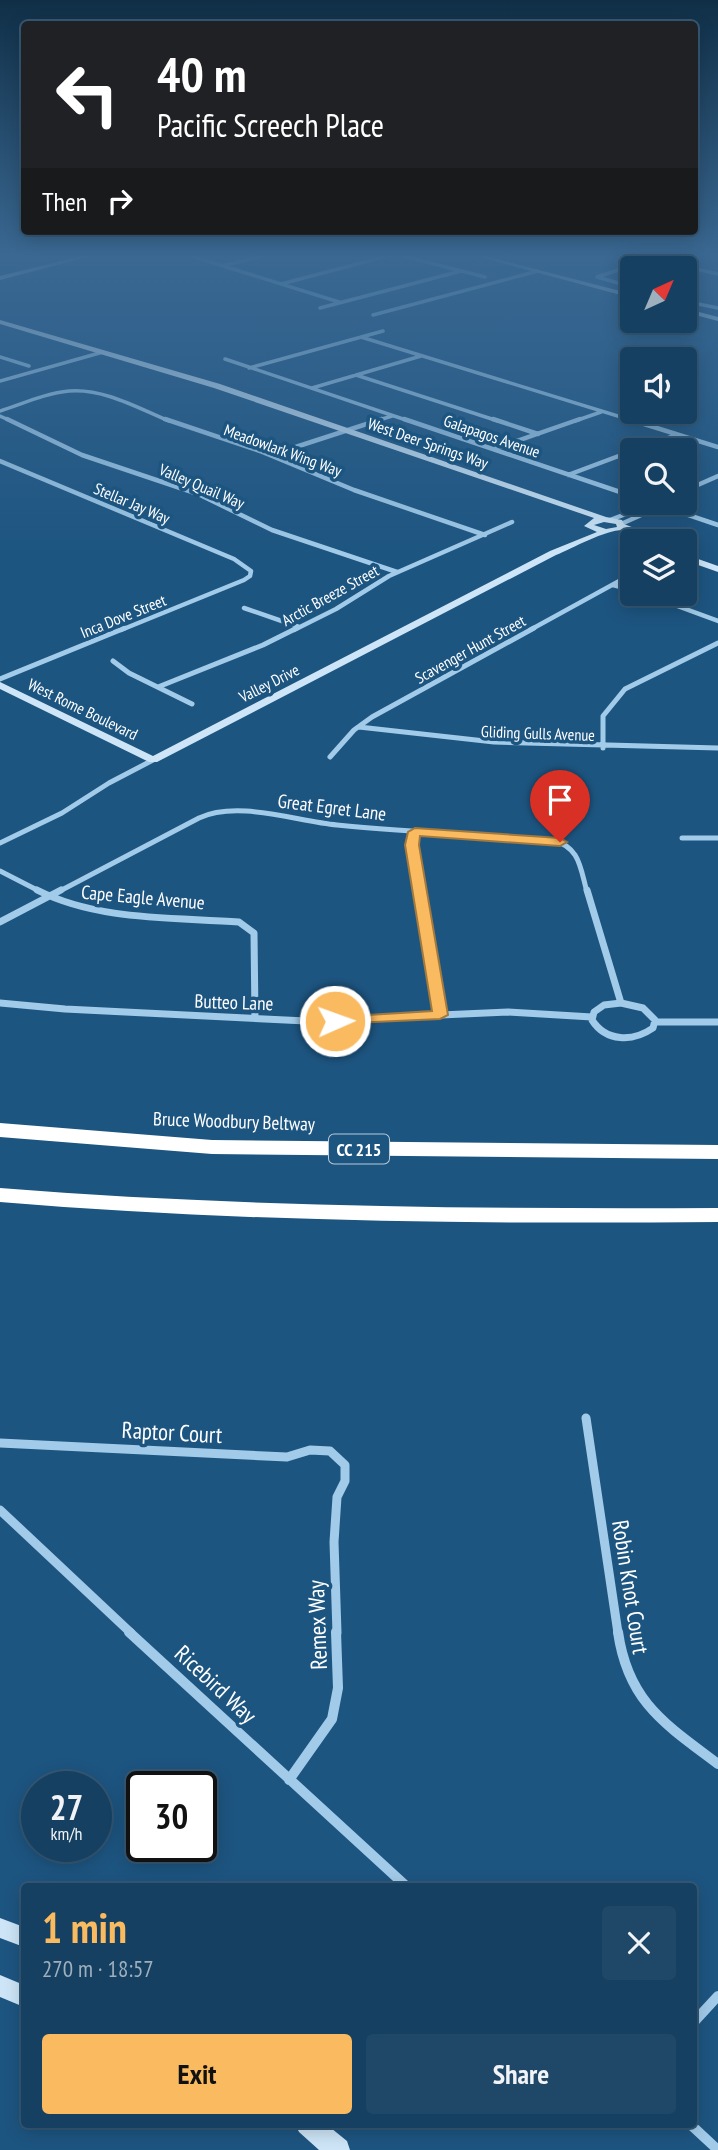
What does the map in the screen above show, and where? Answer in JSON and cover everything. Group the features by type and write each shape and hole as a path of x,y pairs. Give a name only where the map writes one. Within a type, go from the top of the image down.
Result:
{"highway":[{"name":"Bruce Woodbury Beltway","path":"0,1130 212,1147 718,1152"},
{"path":"0,1195 100,1204 291,1212 415,1215 718,1215"}],"main road":[{"name":"West Deer Springs Way","path":"111,354 192,378 608,532"},
{"name":"West Deer Springs Way","path":"92,355 622,525"},
{"name":"Valley Drive","path":"554,554 560,546 589,526 607,520"},
{"name":"Valley Drive","path":"153,760 554,554 622,525"},
{"path":"622,525 632,529"},
{"path":"608,532 620,536"},
{"path":"697,553 718,560"},
{"path":"697,562 718,569"},
{"name":"West Rome Boulevard","path":"0,685 153,760"},
{"path":"0,1928 21,1936"},
{"path":"0,1986 21,1995"},
{"path":"312,2128 338,2150"}],"street":[{"path":"250,368 299,354"},
{"path":"416,354 718,447"},
{"path":"0,381 92,355"},
{"path":"312,388 421,356"},
{"path":"0,359 29,366"},
{"name":"Galapagos Avenue","path":"225,359 620,492"},
{"path":"356,375 538,434"},
{"name":"Meadowlark Wing Way","path":"0,411 72,390 135,406 187,429 271,455 339,484 437,516 485,535"},
{"path":"492,449 602,411"},
{"name":"Valley Quail Way","path":"0,416 82,455 198,494 272,530 397,572"},
{"path":"271,455 392,416"},
{"path":"668,438 677,435"},
{"path":"568,475 620,455"},
{"name":"Stellar Jay Way","path":"0,461 234,559 251,571"},
{"path":"697,485 718,476"},
{"path":"607,520 622,515"},
{"path":"622,525 637,515"},
{"path":"688,515 718,525"},
{"name":"Arctic Breeze Street","path":"158,687 299,627 397,572 512,522"},
{"name":"Inca Dove Street","path":"0,679 244,580 250,576 251,571"},
{"name":"Scavenger Hunt Street","path":"330,757 359,727 620,581"},
{"path":"613,585 620,587"},
{"path":"677,606 718,621"},
{"path":"244,608 299,627"},
{"path":"603,748 603,716 625,689 718,643"},
{"path":"113,661 129,673 192,704"},
{"name":"Gliding Gulls Avenue","path":"359,727 483,743 603,748 718,748"},
{"name":"Valley Drive","path":"0,843 62,813 109,783 153,760"},
{"name":"Great Egret Lane","path":"49,897 192,821 219,811 231,810 336,825 415,832 552,840 567,845 576,855 621,1003"},
{"path":"415,832 412,845 440,1015"},
{"path":"682,838 718,838"},
{"name":"Cape Eagle Avenue","path":"0,871 49,897 97,912 227,920 248,926 254,933 255,1018"},
{"path":"0,922 49,897"},
{"name":"Butteo Lane","path":"0,1003 335,1021 533,1012 592,1017"},
{"path":"621,1003 646,1010 655,1022 646,1034 625,1038 600,1031 594,1025 592,1017 601,1007 621,1003"},
{"path":"655,1022 718,1022"},
{"name":"Robin Knot Court","path":"586,1418 622,1661 640,1698 659,1718 718,1763"},
{"name":"Raptor Court","path":"0,1443 286,1457 310,1450 330,1451 338,1458"},
{"name":"Remex Way","path":"289,1780 332,1719 338,1688 334,1542 337,1497 345,1481 345,1465 338,1458"},
{"name":"Ricebird Way","path":"0,1510 403,1883"},
{"path":"697,2019 718,1996"},
{"path":"694,2128 718,2150"}],"route":[{"path":"335,1021 440,1015 412,845 415,832 560,842"}]}
